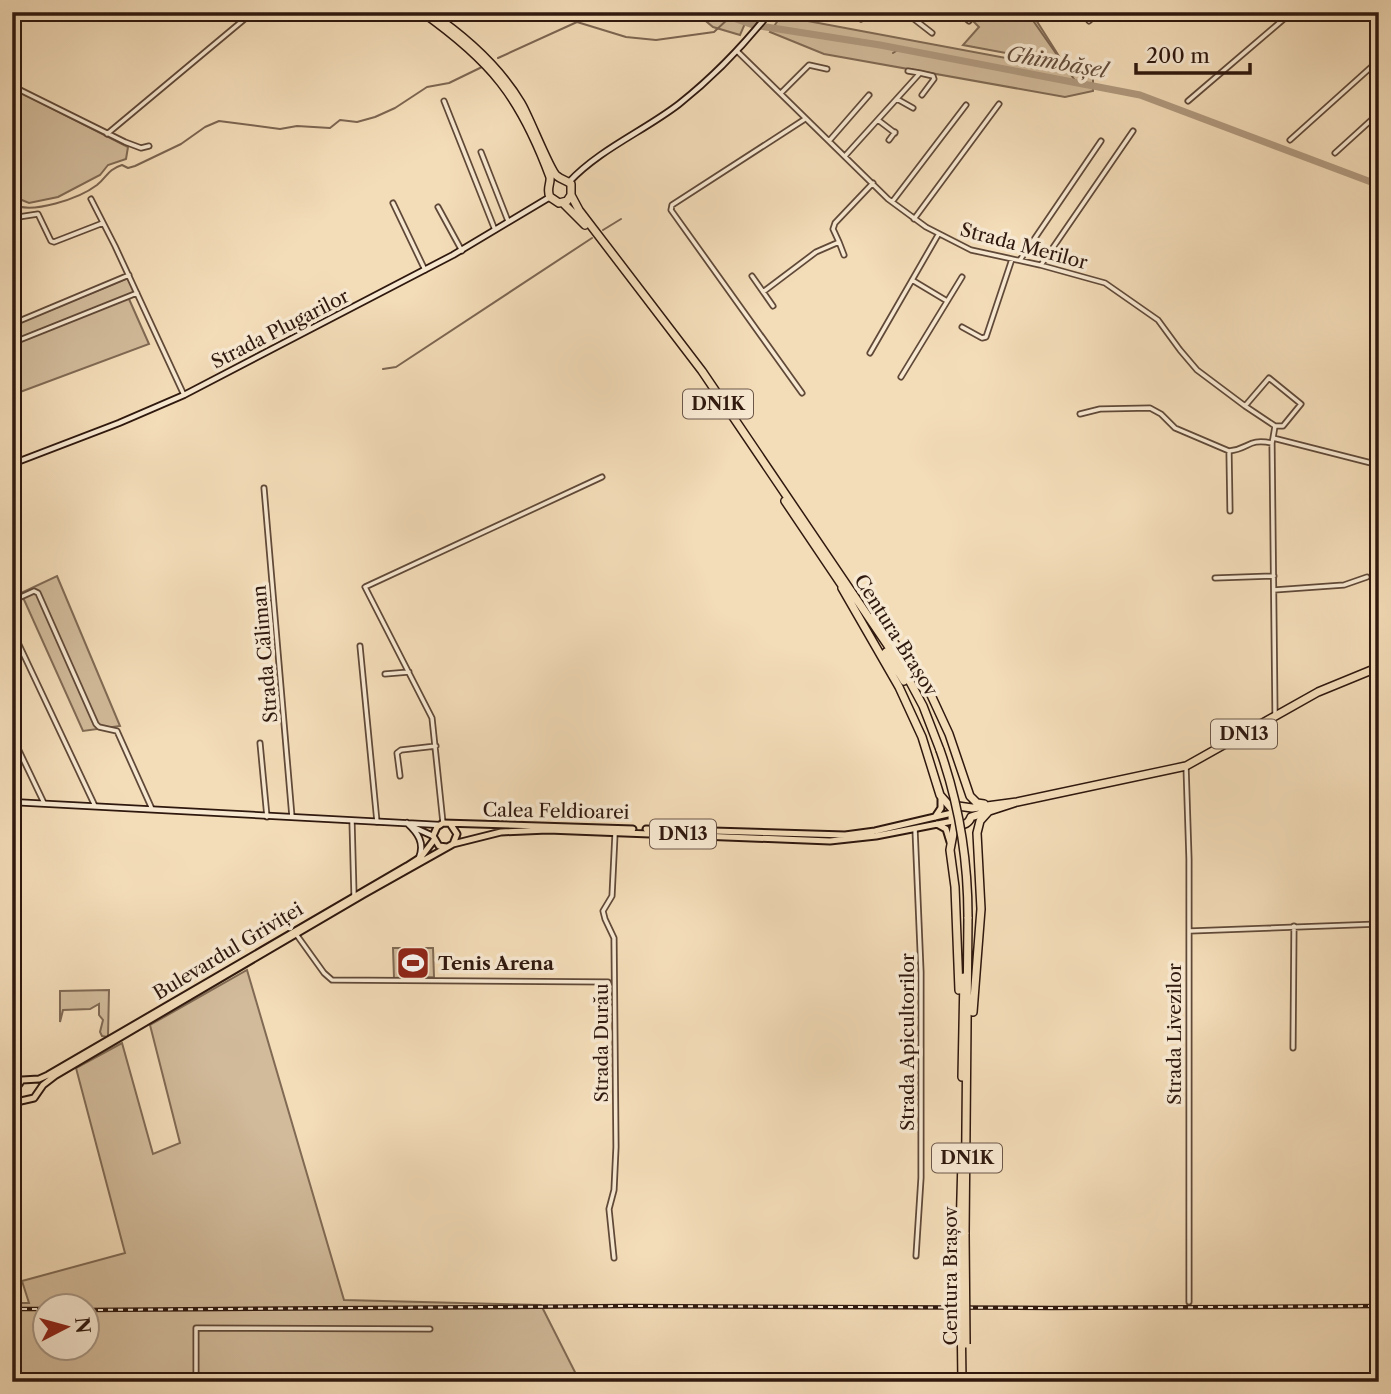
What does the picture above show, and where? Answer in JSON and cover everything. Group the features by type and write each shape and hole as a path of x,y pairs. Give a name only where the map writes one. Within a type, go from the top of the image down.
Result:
{"highway":[{"path":"422,12 474,52 504,85 525,119 551,182"},
{"path":"429,12 471,43 505,79 559,178"},
{"path":"550,197 548,190 551,182 559,178 569,181"},
{"name":"Centura Brașov","path":"569,181 579,210 702,371 839,577"},
{"path":"563,202 572,195"},
{"name":"Centura Brașov","path":"550,197 555,202 563,202 585,225 678,347 901,665 923,706 957,805 964,844 964,1381"},
{"path":"839,577 921,678 949,734 966,787 976,803 992,807 980,821 978,839"},
{"path":"839,577 912,714 940,795 953,817 950,850 965,1032"},
{"name":"DN13","path":"992,807 963,825 953,817 964,807 992,807 1186,766 1339,682 1379,667"},
{"path":"966,787 964,807 978,839"},
{"name":"DN1K","path":"965,1032 972,1015 981,895 978,839"}],"main road":[{"path":"940,795 942,805 936,820 948,833 950,850"},
{"name":"Calea Feldioarei","path":"441,824 829,836 953,817"},
{"name":"Calea Feldioarei","path":"434,838 439,846 452,845 486,834 514,830 830,841 866,838 915,828 936,820"},
{"name":"DN13","path":"434,838 435,830 441,824"},
{"name":"Calea Feldioarei","path":"452,825 457,834 452,845"},
{"name":"Bulevardul Griviței","path":"38,1092 46,1082 69,1067 418,862 434,838"},
{"name":"Bulevardul Griviței","path":"32,1079 44,1077 354,895 452,845"},
{"path":"12,1103 21,1099 31,1100 38,1092 37,1083 32,1079 22,1080 14,1091 21,1099"}],"street":[{"path":"107,134 253,12"},
{"path":"569,181 679,104 737,51 770,12"},
{"path":"854,12 861,19"},
{"path":"905,12 932,33"},
{"path":"958,12 969,21"},
{"path":"1089,21 1099,12"},
{"path":"1188,101 1292,12"},
{"name":"Strada Merilor","path":"737,51 892,202 914,219 938,235 971,250 1102,282 1156,318 1197,370 1275,426"},
{"path":"1290,140 1379,60"},
{"path":"781,94 809,65 827,69"},
{"path":"908,71 934,77 922,94"},
{"path":"845,156 920,74"},
{"path":"12,86 107,134 138,147 149,146"},
{"path":"829,141 869,94"},
{"path":"897,99 912,108"},
{"path":"444,102 495,230"},
{"path":"914,219 999,104"},
{"path":"892,202 966,105"},
{"path":"1335,153 1379,113"},
{"path":"802,393 671,210 672,205 805,119"},
{"path":"878,120 895,132 889,140"},
{"path":"1040,265 1133,131"},
{"path":"1020,260 1101,141"},
{"path":"481,152 508,221"},
{"path":"844,255 833,229 835,223 873,183"},
{"name":"Strada Plugarilor","path":"12,464 184,395 461,251 550,197"},
{"path":"91,199 184,395"},
{"path":"393,203 425,270"},
{"path":"438,207 461,251"},
{"path":"12,218 38,214 51,241 57,242 103,223"},
{"path":"870,354 938,235"},
{"path":"763,292 816,252 839,242"},
{"path":"962,327 982,338 986,337 1012,258"},
{"path":"12,324 129,275"},
{"path":"752,276 773,306"},
{"path":"901,377 962,277"},
{"path":"912,279 947,301"},
{"path":"12,343 137,293"},
{"path":"1245,406 1269,378 1302,406 1283,426 1275,426 1272,441 1276,716"},
{"path":"1080,414 1100,409 1150,408 1161,414 1174,428 1229,451 1254,441 1272,441 1379,465"},
{"path":"1229,451 1230,511"},
{"path":"441,824 436,746 430,711 365,587 602,477"},
{"name":"Strada Căliman","path":"264,488 292,818"},
{"path":"1214,578 1274,576"},
{"path":"1274,590 1344,585 1367,577"},
{"path":"12,601 34,591 38,593 96,724 117,731 152,810"},
{"path":"12,630 95,806"},
{"path":"360,646 377,822"},
{"path":"385,674 409,672"},
{"path":"12,736 44,803"},
{"path":"261,743 267,817"},
{"path":"400,776 397,753 401,750 436,746"},
{"name":"Strada Livezilor","path":"1186,766 1189,1302"},
{"name":"Calea Feldioarei","path":"12,802 441,824"},
{"path":"352,821 354,895"},
{"path":"407,823 420,838 422,851 418,862"},
{"name":"Calea Feldioarei","path":"407,823 434,838"},
{"name":"Strada Apicultorilor","path":"915,828 922,972 921,1178 916,1256"},
{"name":"Strada Durău","path":"614,1258 610,1209 614,1190 616,1147 615,960 614,934 603,911 612,896 615,832"},
{"path":"1189,931 1379,924"},
{"path":"1293,1048 1294,926"},
{"name":"Bulevardul Griviței","path":"296,934 332,980 608,982"},
{"path":"196,1382 195,1328 430,1329"}],"shaded area":[{"path":"695,12 732,12 735,16 747,19 740,35 713,27"},
{"path":"964,12 1031,12 1064,64 963,45 979,27"},
{"path":"781,16 1081,72 1093,77 1093,91 1065,97 824,54 770,32"},
{"path":"12,88 128,147 126,159 108,165 100,175 58,197 29,203 12,196"},
{"path":"128,278 134,292 129,299 149,344 12,395 12,326"},
{"path":"57,576 120,726 83,731 21,593"},
{"name":"Tenis Arena","path":"393,948 433,948 434,977 394,978"},
{"path":"247,970 344,1300 541,1305 580,1382 12,1382 12,1303 29,1303 22,1281 125,1253 76,1068 122,1043 153,1154 180,1143 150,1025"},
{"path":"109,990 108,1037 102,1036 100,1032 103,1020 99,1015 99,1004 90,1009 63,1010 60,1022 60,991"}],"waterway":[{"name":"Ghimbășel","path":"717,12 753,25 880,45 1140,95 1379,185"},
{"path":"1027,12 1076,82"},
{"path":"498,58 577,22 626,37 656,40 714,32 729,18"},
{"name":"Ghimbășel","path":"893,53 901,48"},
{"path":"12,204 31,208 68,200 97,185 117,167 135,166 181,144 205,127 219,121 280,129 297,126 330,128 340,120 357,122 375,117 395,108 427,87 449,83 484,66"},
{"path":"603,230 621,219"},
{"path":"383,369 396,367 592,238"}],"railway":[{"path":"102,1310 629,1306 1379,1306"},
{"path":"12,1309 32,1309"}],"place":[{"name":"Tenis Arena","path":"413,963"}]}
